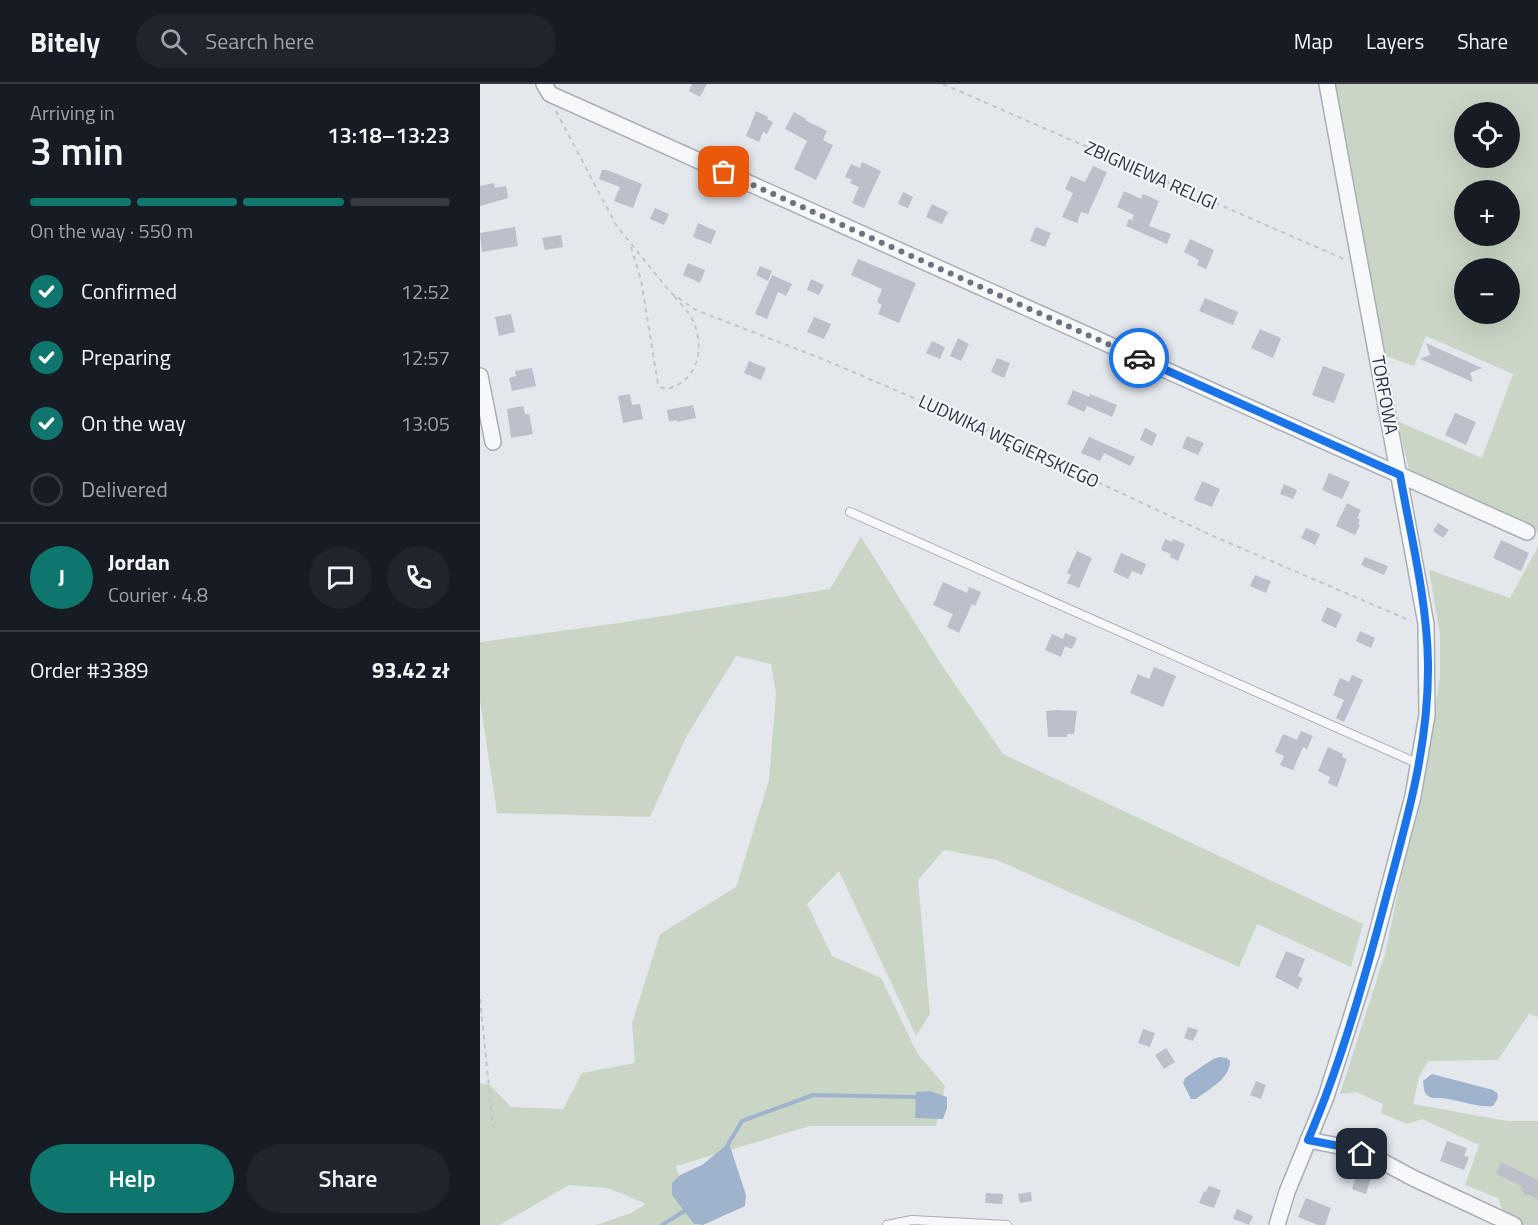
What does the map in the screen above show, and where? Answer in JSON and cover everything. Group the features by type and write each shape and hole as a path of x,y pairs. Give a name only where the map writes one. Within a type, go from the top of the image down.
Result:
{"street":[{"name":"TORFOWA","path":"1277,1225 1287,1192 1326,1097 1372,952 1420,765 1427,715 1426,624 1400,475 1359,266 1328,84"},
{"path":"547,89 1527,532"},
{"path":"480,376 493,442"},
{"path":"1308,1140 1349,1148 1376,1158 1413,1178 1514,1225"}],"lane":[{"path":"850,512 1420,765"},
{"path":"887,1225 912,1220 1006,1225"}],"path":[{"name":"ZBIGNIEWA RELIGI","path":"942,84 1359,266"},
{"name":"LUDWIKA WĘGIERSKIEGO","path":"547,89 557,116 616,225 630,245 671,292 696,310 825,360 956,416 1213,536 1413,622 1426,624"},
{"path":"630,245 641,280 658,384 667,390 685,381 693,372 698,360 699,348 694,324 688,312 671,292"},
{"path":"480,999 493,1127"}],"green space":[{"path":"1336,84 1538,84 1538,532 1410,473 1397,421 1482,458 1513,374 1426,336 1414,366 1383,355"},
{"path":"861,537 941,664 1003,754 1363,924 1351,967 1257,924 1239,967 997,860 944,850 918,880 930,1014 916,1036 839,871 807,904 832,956 881,978 917,1053 945,1086 936,1126 810,1126 676,1166 695,1225 596,1225 631,1213 646,1204 608,1188 569,1185 500,1225 480,1225 480,1083 490,1085 511,1107 563,1109 582,1073 635,1063 632,1023 660,934 736,887 769,780 776,694 771,664 736,656 686,737 650,817 497,813 480,701 480,642 619,623 830,589"},
{"path":"1538,547 1538,1017 1529,1014 1498,1060 1428,1061 1419,1077 1413,1104 1507,1121 1538,1121 1538,1225 1495,1225 1502,1209 1498,1198 1465,1185 1479,1145 1422,1119 1407,1124 1381,1113 1383,1104 1356,1092 1340,1094 1385,954 1429,746 1440,676 1440,634 1429,570 1510,598"}],"water":[{"path":"1220,1057 1230,1061 1227,1073 1196,1099 1191,1099 1183,1083 1185,1078 1213,1059"},
{"path":"1432,1074 1493,1090 1497,1093 1498,1098 1493,1106 1487,1106 1430,1097 1425,1092 1423,1081"},
{"path":"930,1091 947,1097 947,1108 943,1119 915,1118 916,1092"},
{"path":"729,1143 746,1195 745,1206 703,1225 694,1224 672,1195 672,1183 680,1175 702,1165"}],"building":[{"path":"692,84 707,84 700,97 689,91"},
{"path":"756,111 773,122 767,134 763,132 759,142 746,136"},
{"path":"794,112 827,131 823,140 833,145 816,180 794,169 807,141 785,129"},
{"path":"862,162 881,171 864,208 852,203 859,187 850,183 852,180 845,177 851,164 860,168"},
{"path":"1093,166 1107,172 1088,214 1081,212 1077,223 1062,217 1073,193 1065,189 1071,176 1085,182"},
{"path":"602,170 642,184 633,208 614,201 620,187 599,179"},
{"path":"494,183 495,188 506,186 508,198 480,206 480,186"},
{"path":"1124,191 1141,199 1143,194 1159,201 1149,226 1171,234 1167,244 1126,226 1134,215 1117,207"},
{"path":"903,192 913,197 908,208 898,204"},
{"path":"932,204 948,212 942,224 926,217"},
{"path":"655,208 669,214 664,225 650,219"},
{"path":"698,223 716,231 711,244 693,237"},
{"path":"515,227 518,246 482,252 480,233"},
{"path":"1036,227 1051,233 1045,247 1030,241"},
{"path":"561,235 563,247 545,250 542,238"},
{"path":"1190,239 1214,250 1206,269 1197,265 1199,260 1184,252"},
{"path":"858,259 916,283 899,323 878,314 882,305 877,302 882,289 851,275"},
{"path":"688,263 705,270 700,283 683,275"},
{"path":"760,266 772,271 768,281 756,275"},
{"path":"772,275 792,284 786,296 778,292 767,319 755,314"},
{"path":"811,279 824,285 819,295 807,290"},
{"path":"1205,298 1238,312 1233,325 1199,311"},
{"path":"511,314 515,332 499,336 495,317"},
{"path":"814,317 831,324 824,339 807,332"},
{"path":"1260,329 1281,338 1273,358 1251,348"},
{"path":"958,338 969,344 961,361 950,356"},
{"path":"932,341 945,347 940,359 926,353"},
{"path":"1426,343 1482,368 1470,373 1473,382 1420,359 1430,355"},
{"path":"997,358 1010,363 1004,378 991,372"},
{"path":"749,361 766,368 761,380 744,373"},
{"path":"1323,366 1345,374 1334,403 1312,395"},
{"path":"532,368 536,386 512,391 509,378 516,376 515,371"},
{"path":"1073,390 1117,405 1112,417 1087,406 1084,412 1067,404"},
{"path":"630,394 632,405 640,404 643,419 623,423 618,396"},
{"path":"693,405 696,418 677,422 677,420 669,421 667,410"},
{"path":"523,406 525,414 529,414 533,434 511,438 507,409"},
{"path":"1455,413 1476,422 1466,445 1445,435"},
{"path":"1145,428 1157,434 1152,446 1140,440"},
{"path":"1187,436 1204,443 1198,455 1182,448"},
{"path":"1089,437 1135,457 1130,466 1104,453 1100,461 1081,453"},
{"path":"1329,473 1350,482 1342,499 1322,490"},
{"path":"1202,481 1220,489 1212,507 1194,500"},
{"path":"1284,484 1297,490 1293,499 1280,494"},
{"path":"1347,503 1361,510 1357,518 1360,520 1358,524 1360,525 1355,535 1336,526"},
{"path":"1438,523 1449,530 1443,538 1433,531"},
{"path":"1306,528 1320,534 1315,545 1301,538"},
{"path":"1165,539 1172,542 1173,539 1185,544 1178,561 1170,557 1171,554 1161,550"},
{"path":"1501,540 1529,553 1521,571 1493,558"},
{"path":"1077,551 1092,558 1079,588 1067,583 1071,575 1067,573"},
{"path":"1121,553 1146,564 1142,575 1132,571 1128,579 1113,572"},
{"path":"1365,557 1388,566 1384,575 1361,565"},
{"path":"1255,575 1271,581 1266,593 1250,586"},
{"path":"943,582 967,593 969,587 981,592 975,606 972,604 959,633 947,627 953,614 933,605"},
{"path":"1327,607 1342,614 1336,628 1321,621"},
{"path":"1360,631 1375,638 1371,648 1356,641"},
{"path":"1065,633 1077,638 1072,649 1065,646 1061,657 1045,650 1052,634 1063,639"},
{"path":"1154,667 1176,676 1163,707 1130,693 1138,674 1149,679"},
{"path":"1352,675 1363,680 1344,722 1336,718 1344,700 1333,695 1340,678 1349,682"},
{"path":"1046,711 1077,711 1074,734 1067,734 1067,737 1048,737"},
{"path":"1301,731 1313,736 1307,749 1303,747 1293,770 1280,765 1284,756 1275,752 1283,734 1297,740"},
{"path":"1328,747 1343,754 1342,757 1347,759 1337,787 1328,783 1330,777 1318,771"},
{"path":"1286,951 1305,959 1298,976 1303,978 1298,989 1275,977"},
{"path":"1188,1027 1198,1030 1193,1041 1184,1038"},
{"path":"1143,1029 1155,1033 1150,1047 1138,1043"},
{"path":"1166,1048 1175,1062 1164,1069 1155,1055"},
{"path":"1256,1081 1266,1085 1261,1099 1250,1095"},
{"path":"1447,1141 1467,1148 1464,1156 1469,1157 1464,1170 1440,1161"},
{"path":"1501,1162 1538,1180 1538,1199 1529,1195 1525,1196 1520,1190 1522,1186 1496,1174"},
{"path":"1357,1173 1371,1178 1366,1194 1352,1189"},
{"path":"1209,1186 1221,1190 1214,1208 1199,1203"},
{"path":"1031,1192 1032,1201 1020,1203 1018,1194"},
{"path":"986,1193 1003,1194 1002,1204 985,1203"},
{"path":"1306,1198 1331,1208 1325,1225 1318,1225 1298,1217"},
{"path":"1237,1209 1253,1216 1249,1225 1233,1219"}],"waterway":[{"path":"727,1146 742,1121 813,1095 915,1097"},
{"path":"662,1225 686,1210"}],"way so far":[{"path":"724,172 1139,358"}],"route":[{"path":"1139,358 1400,475 1426,624 1427,715 1413,796 1372,952 1326,1097 1308,1140 1349,1148 1362,1154"}]}
